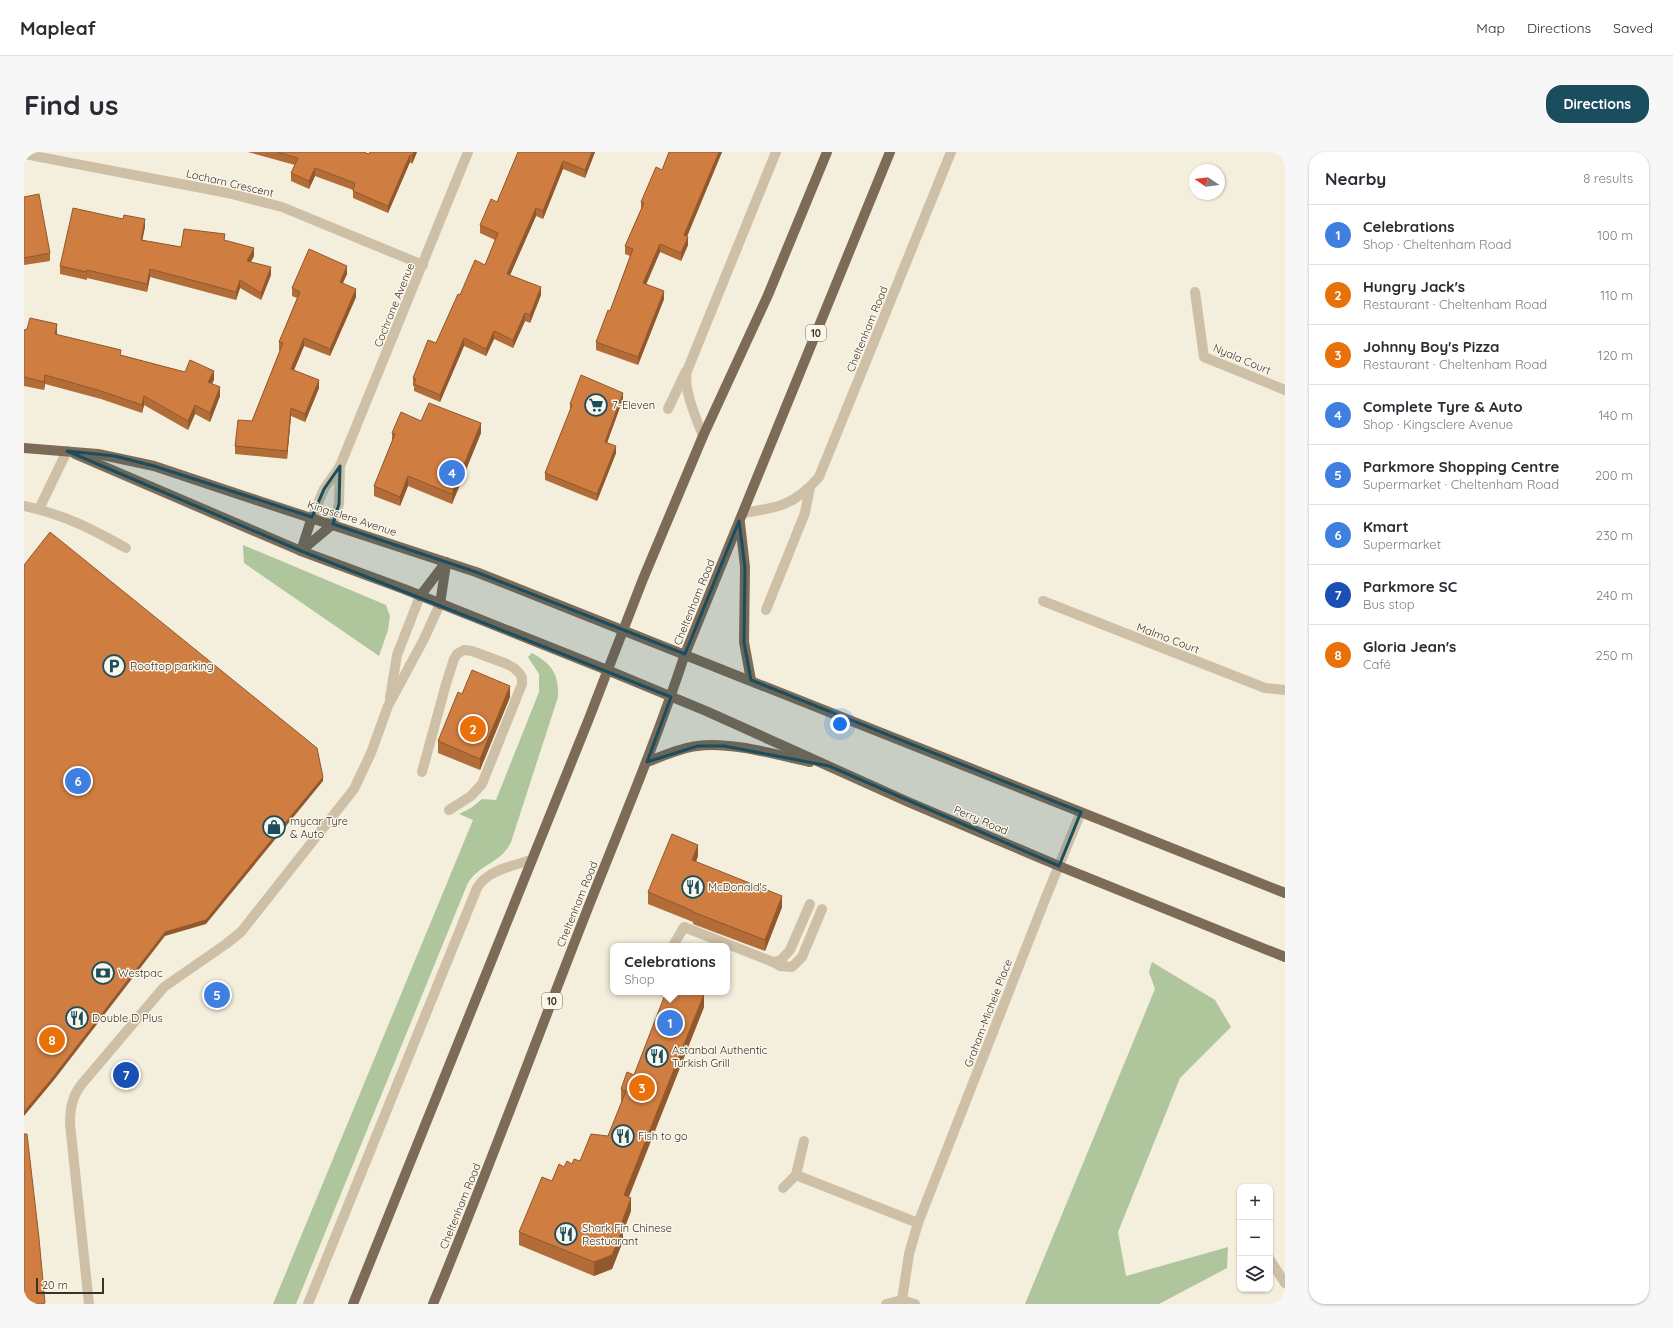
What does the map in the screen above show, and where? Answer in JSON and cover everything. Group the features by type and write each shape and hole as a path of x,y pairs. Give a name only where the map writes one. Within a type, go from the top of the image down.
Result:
{"main road":[{"path":"353,1304 643,579 703,436 768,295 827,152"},
{"name":"Cheltenham Road","path":"433,1304 503,1131 584,917 647,762 685,654 890,152"},
{"name":"Kingsclere Avenue","path":"24,448 115,456 154,466 334,524 493,578 685,654"},
{"name":"Kingsclere Avenue","path":"67,451 301,551 420,596 671,697"},
{"path":"301,551 312,517"},
{"path":"741,517 745,567 744,642 750,680"},
{"path":"301,551 334,524"},
{"path":"420,596 446,562"},
{"path":"440,604 446,562"},
{"path":"685,654 1285,893"},
{"name":"Perry Road","path":"671,697 830,766 906,801 1059,866 1285,957"},
{"path":"647,762 680,750 698,746 724,746 749,749 830,766"}],"street":[{"name":"Cochrane Avenue","path":"312,517 324,489 340,466 468,152"},
{"path":"703,436 689,393 686,379 687,371 776,152"},
{"name":"Cheltenham Road","path":"741,517 792,502 810,487 819,477 826,463 951,152"},
{"name":"Locharn Crescent","path":"24,154 228,193 282,207 423,265"},
{"name":"Nyala Court","path":"1195,292 1204,357 1285,390"},
{"path":"668,409 684,372 687,371"},
{"path":"39,509 67,451"},
{"name":"Cochrane Avenue","path":"334,524 339,504 340,466"},
{"path":"766,610 805,513 810,487"},
{"path":"24,506 56,513 81,523 126,548"},
{"path":"388,706 395,662 420,596"},
{"name":"Malmo Court","path":"1043,601 1265,688 1285,690"},
{"path":"89,1304 70,1124 70,1112 74,1096 81,1085 164,987 226,944 250,921 354,789 371,752 388,706 424,640 440,604"},
{"path":"422,772 446,684 457,654 464,650 472,651 514,668 522,678 522,684 486,775 477,791 449,810"},
{"name":"Graham-Michele Place","path":"902,1300 909,1254 918,1223 1081,812"},
{"path":"308,1304 482,880 489,875 531,860"},
{"path":"773,962 781,960 790,950 810,904"},
{"path":"730,945 780,966 786,968 792,967 797,964 802,957 822,909"},
{"path":"675,943 684,927 725,943"},
{"path":"783,1188 796,1175 804,1141"},
{"path":"796,1175 918,1223"},
{"path":"1273,1265 1285,1283"},
{"path":"886,1304 902,1300 915,1304"}],"highlighted area":[{"path":"67,451 115,456 154,466 312,517 324,489 340,466 339,504 333,524 476,572 685,654 739,521 745,567 744,642 751,680 1081,812 1059,866 829,766 724,746 698,746 647,762 671,697 301,551"}],"green space":[{"path":"243,545 386,605 390,616 388,630 379,656 244,563"},
{"path":"532,653 545,661 553,670 557,682 558,697 511,842 507,849 496,860 477,873 467,885 296,1304 273,1304 473,820 459,814 471,808 482,799 496,800 539,692 539,674 528,657"},
{"path":"1152,962 1215,1000 1231,1027 1180,1078 1118,1232 1126,1276 1228,1247 1227,1268 1159,1304 1025,1304 1155,989 1149,972"}],"building":[{"path":"277,152 363,152 369,154 370,152 414,152 412,156 410,155 388,206 353,191 355,183 315,168 309,181 291,173 298,158"},
{"path":"518,152 592,152 585,170 563,161 543,211 536,208 507,274 541,287 530,315 525,313 513,340 494,331 486,349 464,338 440,395 414,384 416,379 413,378 428,340 436,343 458,294 460,295 475,260 485,265 498,233 480,225 491,199 497,202"},
{"path":"669,152 719,152 684,235 688,237 681,253 660,244 643,283 664,291 638,357 596,342 608,310 610,311 633,249 625,246 644,203 641,202 656,167 662,170"},
{"path":"39,194 50,253 24,258 24,197"},
{"path":"73,208 123,219 124,215 145,219 141,240 181,247 184,229 225,234 224,240 254,248 247,261 271,267 261,293 240,280 236,292 150,269 147,284 87,270 87,272 60,266"},
{"path":"309,249 347,266 340,282 356,289 330,349 304,338 291,369 319,380 305,414 291,408 287,451 235,446 238,420 252,421 283,343 279,342 300,292 292,288"},
{"path":"30,318 57,324 55,334 121,350 120,355 185,372 190,360 214,371 208,382 220,387 210,413 195,405 188,421 144,396 142,405 101,391 45,375 44,382 24,377 24,330 27,329"},
{"path":"581,375 623,393 605,442 616,446 597,494 545,473 572,405 570,404"},
{"path":"429,403 481,423 452,494 408,476 400,497 374,486 395,434 392,433 401,412 421,421"},
{"name":"Rooftop parking","path":"50,532 317,748 323,777 206,920 165,932 54,1076 24,1112 24,565"},
{"path":"472,670 510,686 480,759 438,741 458,692 462,694"},
{"name":"McDonald's","path":"672,834 698,845 692,860 782,896 765,940 693,912 648,892"},
{"path":"665,995 704,995 624,1195 631,1198 620,1227 623,1228 612,1255 594,1262 519,1232 542,1177 552,1181 559,1164 564,1167 567,1161 572,1164 574,1159 580,1161 591,1134 608,1136 626,1091 621,1089 627,1072 634,1075"},
{"path":"24,1134 27,1134 39,1238 45,1303 41,1304 24,1304"}],"place":[{"name":"7-Eleven","path":"596,405"},
{"name":"Complete Tyre & Auto","path":"452,473"},
{"name":"Rooftop parking","path":"114,666"},
{"name":"Hungry Jack's","path":"473,729"},
{"name":"Kmart","path":"78,781"},
{"name":"mycar Tyre & Auto","path":"274,827"},
{"name":"McDonald's","path":"693,887"},
{"name":"Westpac","path":"103,973"},
{"name":"Parkmore Shopping Centre","path":"217,995"},
{"name":"Double D Plus","path":"77,1018"},
{"name":"Celebrations","path":"670,1023"},
{"name":"Gloria Jean's","path":"52,1040"},
{"name":"Astanbal Authentic Turkish Grill","path":"657,1056"},
{"name":"Parkmore SC","path":"126,1075"},
{"name":"Johnny Boy's Pizza","path":"642,1088"},
{"name":"Fish to go","path":"623,1136"},
{"name":"Shark Fin Chinese Restuarant","path":"566,1234"}]}
